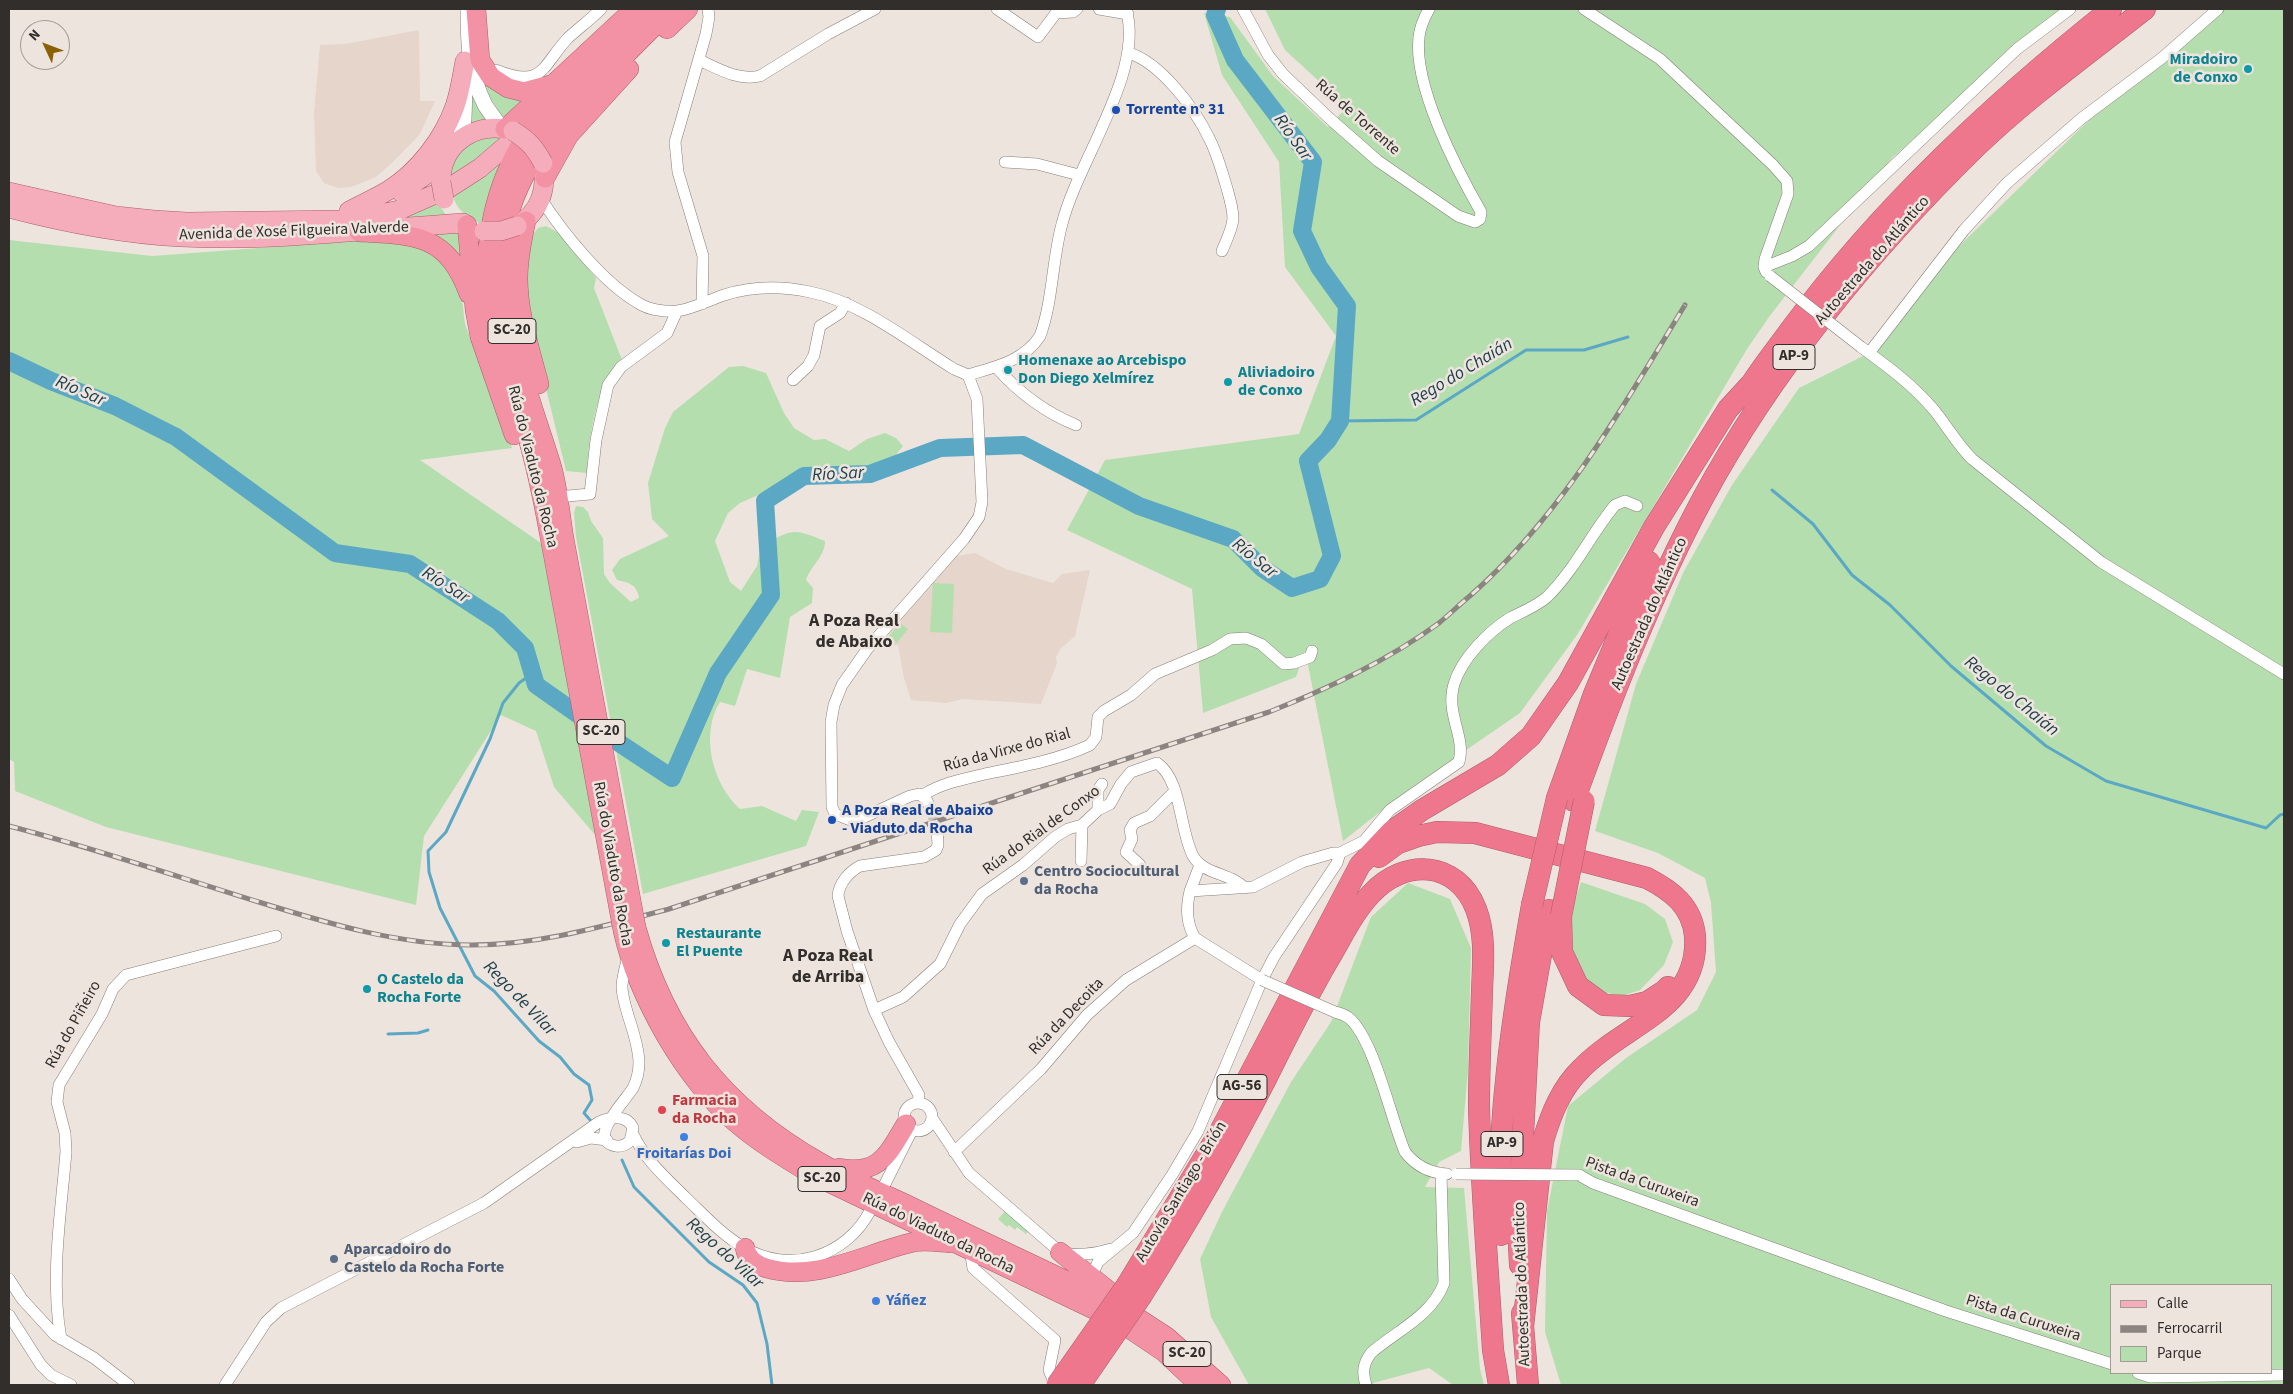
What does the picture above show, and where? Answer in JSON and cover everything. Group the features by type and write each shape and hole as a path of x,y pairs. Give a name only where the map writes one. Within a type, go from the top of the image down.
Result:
{"highway":[{"path":"476,9 480,60 491,77 508,88 524,92 554,84"},
{"path":"506,129 634,9"},
{"name":"SC-20","path":"510,188 519,149 543,116 570,87 652,9"},
{"name":"SC-20","path":"510,188 532,162 556,127 581,98 672,9"},
{"path":"544,171 584,116 688,9"},
{"name":"Autoestrada do Atlántico","path":"1528,1385 1518,1229 1522,1128 1530,1022 1547,910 1594,694 1644,572 1670,522 1750,385 1817,294 1875,226 1978,121 2036,68 2111,9"},
{"name":"Autoestrada do Atlántico","path":"1572,800 1617,685 1663,578 1703,498 1737,441 1818,324 1888,239 1976,147 2052,82 2145,9"},
{"name":"Rúa do Viaduto da Rocha","path":"510,188 503,268 509,317 529,396 551,466 557,497 558,541 629,929 628,953 656,1017 686,1067 734,1121 776,1152 811,1174 963,1246 1121,1315"},
{"name":"Rúa do Viaduto da Rocha","path":"510,188 492,216 486,263 490,309 502,357 524,426 546,515 558,541"},
{"path":"525,221 519,252 518,293 522,320 552,436 551,466"},
{"path":"471,226 475,310 480,337 546,515"},
{"path":"359,232 416,237 438,247 455,263 475,310"},
{"name":"Autovía Santiago - Brión","path":"1080,1385 1134,1290 1218,1134 1360,865 1392,831 1422,810 1498,765 1531,736 1568,683 1654,527 1728,410 1750,385"},
{"path":"1316,980 1326,955 1356,899 1380,868 1398,856 1440,842 1472,844 1642,885 1663,898 1680,921 1685,942 1685,958 1679,971 1664,991 1647,1002 1630,1006 1604,1005 1578,986 1562,952 1547,910 1572,800"},
{"path":"1349,885 1382,854 1398,843 1437,832 1474,833 1647,878 1670,890 1683,903 1691,918 1694,930 1694,962 1683,987 1675,998 1602,1049 1581,1068 1565,1088 1551,1113 1543,1141 1523,1327"},
{"path":"1316,980 1358,910 1371,893 1390,877 1407,870 1421,868 1437,872 1453,879 1466,892 1475,908 1480,925 1483,950 1479,1106 1493,1350 1499,1385"},
{"name":"Autoestrada do Atlántico","path":"1510,1385 1500,1214 1503,1125 1512,1017 1547,910"},
{"name":"Rúa do Viaduto da Rocha","path":"629,929 671,1017 702,1064 718,1084 756,1120 822,1164 1121,1315"},
{"name":"Autovía Santiago - Brión","path":"1056,1385 1134,1290 1195,1210 1236,1138 1316,980"},
{"path":"822,1164 852,1171 869,1168 886,1155 909,1127"},
{"path":"745,1248 746,1255 761,1267 797,1274 834,1267 918,1242 963,1246"},
{"path":"1060,1252 1142,1313 1149,1325"},
{"name":"SC-20","path":"1121,1315 1149,1325 1167,1337 1221,1385"},
{"name":"SC-20","path":"1121,1315 1199,1385"}],"main road":[{"path":"348,211 389,190 413,171 426,156 452,114 465,61"},
{"name":"Avenida de Xosé Filgueira Valverde","path":"9,192 116,216 170,221 309,220 367,217 398,210 429,198 480,168 543,116"},
{"path":"309,220 348,211 399,194 426,178 443,164 453,146 460,139 475,131 506,129 526,139 536,150 544,171 541,200 525,221 501,232 471,226 455,216 442,191 443,164"},
{"path":"9,183 62,205"},
{"name":"Avenida de Xosé Filgueira Valverde","path":"9,208 69,224 182,237 359,232 471,226"},
{"path":"9,217 69,224"}],"street":[{"path":"468,9 470,64 487,108 506,129"},
{"path":"496,70 521,78 538,73 546,68 569,38 601,9"},
{"path":"702,304 703,256 678,172 675,142 699,60 708,23 708,9"},
{"path":"699,60 737,76 749,79 760,76 828,34 875,9"},
{"path":"996,9 1038,37 1056,13 1073,12 1077,9"},
{"path":"541,200 603,274 633,299 648,308 676,311 736,292 774,288 811,292 846,303 954,369 968,375 996,367 1022,356 1032,348 1040,336 1048,303 1062,223 1079,175 1121,80 1129,53 1130,29 1127,11 1099,9"},
{"name":"Rúa de Torrente","path":"1243,9 1268,55 1283,74 1329,118 1378,161 1458,216 1472,222 1477,222 1481,212 1466,187 1422,80 1419,37 1423,21 1429,9"},
{"path":"1584,9 1660,59 1766,157 1784,177 1788,185 1788,194 1764,259 1767,271 1899,376 1928,403 1958,444 1972,458 2083,548 2124,578 2284,674"},
{"path":"1767,271 1809,246 2017,50 2070,9"},
{"path":"1865,350 1964,230 2007,183 2082,118 2162,58 2218,9"},
{"path":"460,139 465,112 465,61 468,32"},
{"path":"1129,53 1142,58 1155,67 1186,102 1209,137 1232,207 1231,230 1222,252"},
{"path":"1005,162 1037,164 1079,175"},
{"path":"525,221 545,216 556,220"},
{"path":"794,380 808,366 814,355 820,326 840,313 846,303"},
{"path":"557,497 590,494 596,440 608,385 621,367 667,333 676,311"},
{"path":"996,367 1014,387 1031,401 1076,425"},
{"path":"931,809 923,795 910,796 858,820 850,820 836,814 832,806 832,714 837,695 856,662 974,526 979,517 982,502 976,394 968,375"},
{"path":"1190,891 1253,887 1302,862 1333,853 1340,853 1364,841 1390,810 1459,762 1462,751 1451,709 1454,685 1462,665 1488,637 1508,620 1546,598 1568,572 1615,505 1625,501 1638,506"},
{"name":"Rúa da Virxe do Rial","path":"923,795 935,787 948,783 1021,767 1085,747 1094,741 1097,721 1104,711 1131,695 1155,674 1212,650 1230,638 1246,638 1261,644 1284,664 1294,663 1310,657 1312,651"},
{"name":"Rúa do Rial de Conxo","path":"874,1010 903,997 940,964 960,924 982,894 1023,866 1055,837 1068,829 1082,825 1098,810 1110,804 1121,784 1131,772 1157,763 1164,769 1175,791 1188,845 1200,865"},
{"path":"1098,810 1098,790 1102,784"},
{"path":"1140,865 1126,852 1132,839 1130,830 1134,823 1150,816 1175,791"},
{"path":"1080,862 1082,825"},
{"path":"918,1103 919,1095 888,1042 874,1010 847,931 838,899 838,891 846,877 860,866 924,857 930,854 938,845 938,828"},
{"path":"1094,1279 1094,1271 1098,1262 1133,1233 1172,1175 1198,1131 1262,980 1274,957 1338,863 1340,853"},
{"path":"1195,938 1188,923 1186,904 1200,865 1238,881 1245,888"},
{"name":"Rúa do Piñeiro","path":"61,1339 57,1316 57,1270 66,1152 57,1102 59,1085 102,1014 113,989 126,974 276,936"},
{"name":"Pista da Curuxeira","path":"1195,938 1262,980 1348,1017 1361,1034 1374,1064 1405,1152 1411,1160 1429,1170 1441,1174 1579,1175 1593,1183 1946,1311 2110,1363"},
{"name":"Rúa da Decoita","path":"954,1152 1040,1069 1087,1015 1126,980 1195,938"},
{"path":"628,953 622,986 637,1043 639,1072 632,1089 605,1128 607,1140 613,1146 623,1146 646,1158"},
{"path":"932,1118 926,1129 919,1132 909,1127 904,1115 906,1110 913,1104 918,1103 927,1106 932,1118 969,1173 1060,1252 1074,1255 1097,1253 1116,1248"},
{"path":"225,1385 266,1322 281,1308 484,1203 599,1122 618,1118 627,1120 631,1124 633,1134 646,1158 711,1223 745,1248 764,1256 781,1260 799,1260 815,1257 834,1250 858,1230 870,1211"},
{"path":"885,1184 909,1127"},
{"path":"623,1146 630,1141 633,1134"},
{"path":"564,1148 586,1138 607,1140"},
{"path":"1366,1385 1363,1371 1364,1361 1371,1353 1427,1311 1441,1292 1444,1283 1441,1174"},
{"path":"963,1246 973,1268 1055,1340 1049,1370 1056,1385"},
{"path":"9,1279 30,1309 61,1339 94,1358 129,1385"},
{"path":"9,1315 41,1365 51,1375 71,1385"},
{"path":"2141,1374 2150,1377 2284,1375"}],"shaded area":[{"path":"419,30 420,101 435,101 420,134 376,177 351,187 338,188 324,183 316,171 314,112 320,45 345,44"},
{"path":"975,553 1006,569 1053,583 1062,574 1090,570 1075,636 1060,649 1056,657 1057,663 1041,704 963,699 946,703 911,700 904,678 898,645 878,647 957,556"}],"green space":[{"path":"1265,9 2061,9 1892,158 1769,317 1747,349 1577,635 1520,713 1408,790 1343,841 1305,650 1296,677 1203,713 1192,589 1067,530 1105,460 1299,434 1336,336 1285,267 1279,162 1222,75 1204,13 1230,17 1273,76 1328,127 1347,107 1285,50"},
{"path":"2224,9 2284,9 2284,1385 1561,1385 1545,1332 1547,1211 1568,1106 1626,1058 1697,1010 1716,972 1711,903 1705,878 1658,853 1595,831 1636,684 1683,573 1732,485 1799,388 1879,348 1957,248 2113,97 2184,45"},
{"path":"481,73 532,96 505,118 487,93"},
{"path":"470,82 487,120 469,126"},
{"path":"492,136 506,140 449,183 454,163 461,150 473,142"},
{"path":"506,154 481,224 463,212 456,204 452,194"},
{"path":"438,203 446,215 355,225"},
{"path":"546,226 559,233 596,278 594,288 622,360 613,369 600,395 589,445 587,473 566,471 529,310 526,269 531,237 538,228"},
{"path":"455,231 459,233 466,270 424,232"},
{"path":"379,239 419,246 446,263 462,299 465,324 512,448 420,460 541,543 596,836 554,787 536,731 501,715 424,836 416,905 106,827 15,791 14,762 9,759 9,240 152,256"},
{"path":"743,366 766,373 784,413 794,428 814,440 825,439 849,451 867,439 885,433 896,438 903,446 888,465 867,471 829,470 806,474 740,503 728,513 715,541 730,582 741,591 757,566 761,545 793,532 799,532 825,541 823,552 806,580 813,588 812,603 790,617 780,678 747,669 735,706 720,702 714,715 710,743 716,773 730,799 740,809 762,806 796,821 802,810 819,812 806,846 643,894 576,537 574,513 576,506 583,507 603,538 604,574 610,583 631,602 639,598 634,587 629,583 617,580 612,570 620,559 669,536 652,519 648,483 665,428 673,412 729,367"},
{"path":"933,583 954,584 952,633 930,632"},
{"path":"900,623 908,629 897,643 889,636"},
{"path":"1581,882 1645,904 1665,919 1673,942 1664,965 1640,990 1622,996 1602,992 1584,978 1573,951 1570,915"},
{"path":"1408,883 1450,899 1471,948 1468,1070 1461,1151 1439,1162 1425,1187 1464,1188 1480,1369 1484,1385 1453,1385 1429,1368 1373,1383 1374,1385 1249,1385 1211,1317 1200,1259 1222,1212 1291,1082 1331,1022 1371,917"},
{"path":"1006,1210 1030,1230 1026,1234 1017,1227 1015,1230 1009,1225 1007,1227 998,1219"}],"waterway":[{"name":"Río Sar","path":"9,361 51,381 115,406 176,437 335,553 410,564 498,621 525,648 536,685 672,778 718,673 771,595 765,501 804,476 870,474 940,448 1023,445 1139,506 1233,539 1262,568 1292,588 1320,579 1332,556 1308,461 1328,440 1340,421 1347,306 1319,267 1302,231 1313,162 1235,60 1215,15 1217,9"},
{"name":"Rego do Chaián","path":"1340,421 1416,420 1526,350 1584,350 1628,337"},
{"name":"Rego do Chaián","path":"1772,490 1813,524 1852,575 1890,605 1951,666 2046,746 2106,781 2266,828 2280,815 2284,814"},
{"name":"Rego de Vilar","path":"533,673 519,683 503,703 490,739 446,832 428,851 429,872 440,908 475,976 494,991 539,1041 560,1057 574,1074 589,1085 592,1100 584,1113 591,1121"},
{"path":"388,1034 418,1033 428,1030"},
{"name":"Rego do Vilar","path":"622,1160 634,1187 709,1262 743,1285 757,1303 767,1344 772,1385"}],"tunnel":[{"path":"931,809 937,828"}],"railway":[{"path":"9,826 104,853 339,926 418,941 472,945 522,942 571,933 669,909 1269,712 1357,673 1399,650 1439,623 1471,595 1504,564 1534,530 1562,495 1614,421 1685,305"}],"place":[{"name":"Miradoiro de Conxo","path":"2248,69"},
{"name":"Torrente n° 31","path":"1116,110"},
{"name":"Homenaxe ao Arcebispo Don Diego Xelmírez","path":"1008,370"},
{"name":"Aliviadoiro de Conxo","path":"1228,382"},
{"name":"A Poza Real de Abaixo - Viaduto da Rocha","path":"832,820"},
{"name":"Centro Sociocultural da Rocha","path":"1024,881"},
{"name":"Restaurante El Puente","path":"666,943"},
{"name":"O Castelo da Rocha Forte","path":"367,989"},
{"name":"Farmacia da Rocha","path":"662,1110"},
{"name":"Froitarías Doi","path":"684,1137"},
{"name":"Aparcadoiro do Castelo da Rocha Forte","path":"334,1259"},
{"name":"Yáñez","path":"876,1301"}],"district":[{"name":"A Poza Real de Abaixo","path":"854,632"},
{"name":"A Poza Real de Arriba","path":"828,968"}]}
